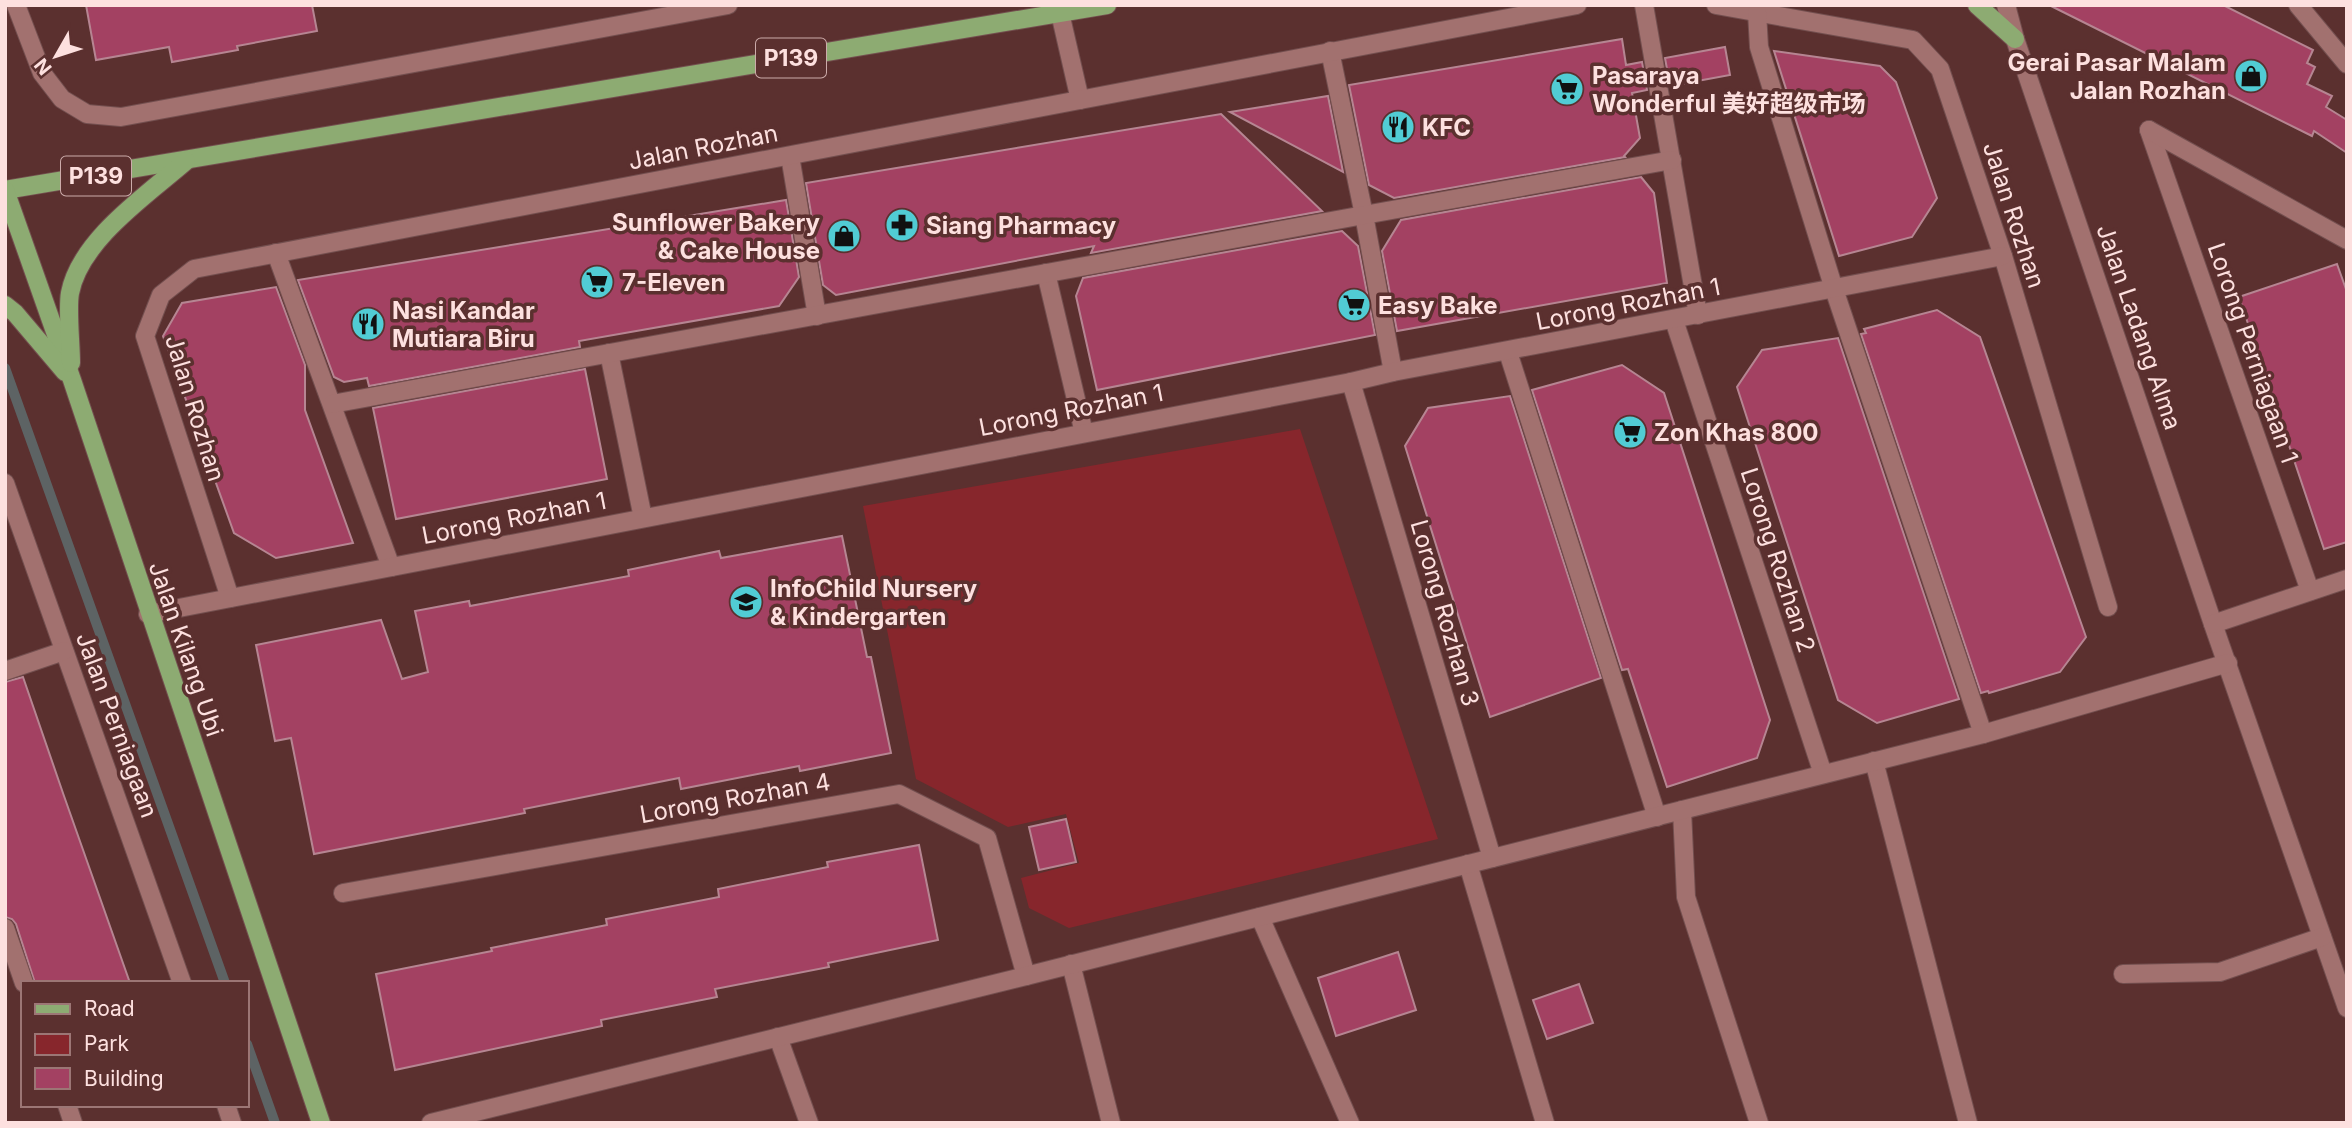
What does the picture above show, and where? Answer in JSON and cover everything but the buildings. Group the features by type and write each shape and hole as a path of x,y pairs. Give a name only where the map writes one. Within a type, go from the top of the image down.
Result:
{"main road":[{"name":"P139","path":"5,190 187,161 1034,11 1060,13 1107,5"},
{"path":"1977,5 2015,39"},
{"path":"72,380 70,293 84,257 113,225 187,161"},
{"name":"Jalan Kilang Ubi","path":"5,190 72,380 148,614 321,1123"},
{"path":"5,305 15,313 72,380"}],"street":[{"path":"16,5 42,73 62,99 87,114 121,117 728,5"},
{"name":"Jalan Rozhan","path":"230,598 145,336 161,295 194,269 1577,5"},
{"path":"1644,5 1699,315"},
{"name":"Jalan Rozhan","path":"1716,5 1913,40 1940,69 2003,256 2108,607"},
{"name":"Jalan Ladang Alma","path":"2006,5 2015,39 2213,624 2347,1008"},
{"path":"2298,5 2347,64"},
{"path":"1757,12 1759,47 1834,289 1983,734"},
{"path":"1060,13 1080,100"},
{"path":"1330,51 1393,372"},
{"name":"Lorong Perniagaan 1","path":"2310,591 2149,130 2347,240"},
{"path":"790,156 817,316"},
{"path":"332,404 1672,160"},
{"path":"276,253 391,567"},
{"name":"Lorong Rozhan 1","path":"148,614 2003,256"},
{"path":"1046,273 1084,433"},
{"name":"Lorong Rozhan 2","path":"1674,320 1823,774"},
{"path":"1508,352 1657,817"},
{"path":"610,353 643,518"},
{"name":"Lorong Rozhan 3","path":"1351,382 1492,858"},
{"name":"Jalan Perniagaan","path":"5,483 181,981"},
{"path":"2213,624 2347,579"},
{"path":"5,671 64,651"},
{"path":"431,1123 1983,734 2228,663"},
{"path":"1874,761 1968,1123"},
{"name":"Lorong Rozhan 4","path":"343,893 899,794 986,838 1026,976"},
{"path":"1682,810 1686,897 1759,1123"},
{"path":"1468,864 1545,1123"},
{"path":"1259,917 1350,1123"},
{"path":"5,929 23,981"},
{"path":"2123,974 2220,972 2322,937"},
{"path":"1071,964 1111,1123"},
{"path":"778,1037 809,1123"}],"green space":[{"path":"1300,429 1438,839 1069,928 1029,908 1021,878 1079,863 1066,814 1008,827 916,779 863,506"}],"waterway":[{"path":"5,368 224,981"},
{"path":"248,1047 275,1123"}],"place":[{"name":"Gerai Pasar Malam Jalan Rozhan","path":"2251,76"},
{"name":"Pasaraya Wonderful 美好超级市场","path":"1567,89"},
{"name":"KFC","path":"1398,127"},
{"name":"Siang Pharmacy","path":"902,225"},
{"name":"Sunflower Bakery & Cake House","path":"844,236"},
{"name":"7-Eleven","path":"597,282"},
{"name":"Easy Bake","path":"1354,305"},
{"name":"Nasi Kandar Mutiara Biru","path":"368,324"},
{"name":"Zon Khas 800","path":"1630,432"},
{"name":"InfoChild Nursery & Kindergarten","path":"746,602"}]}
